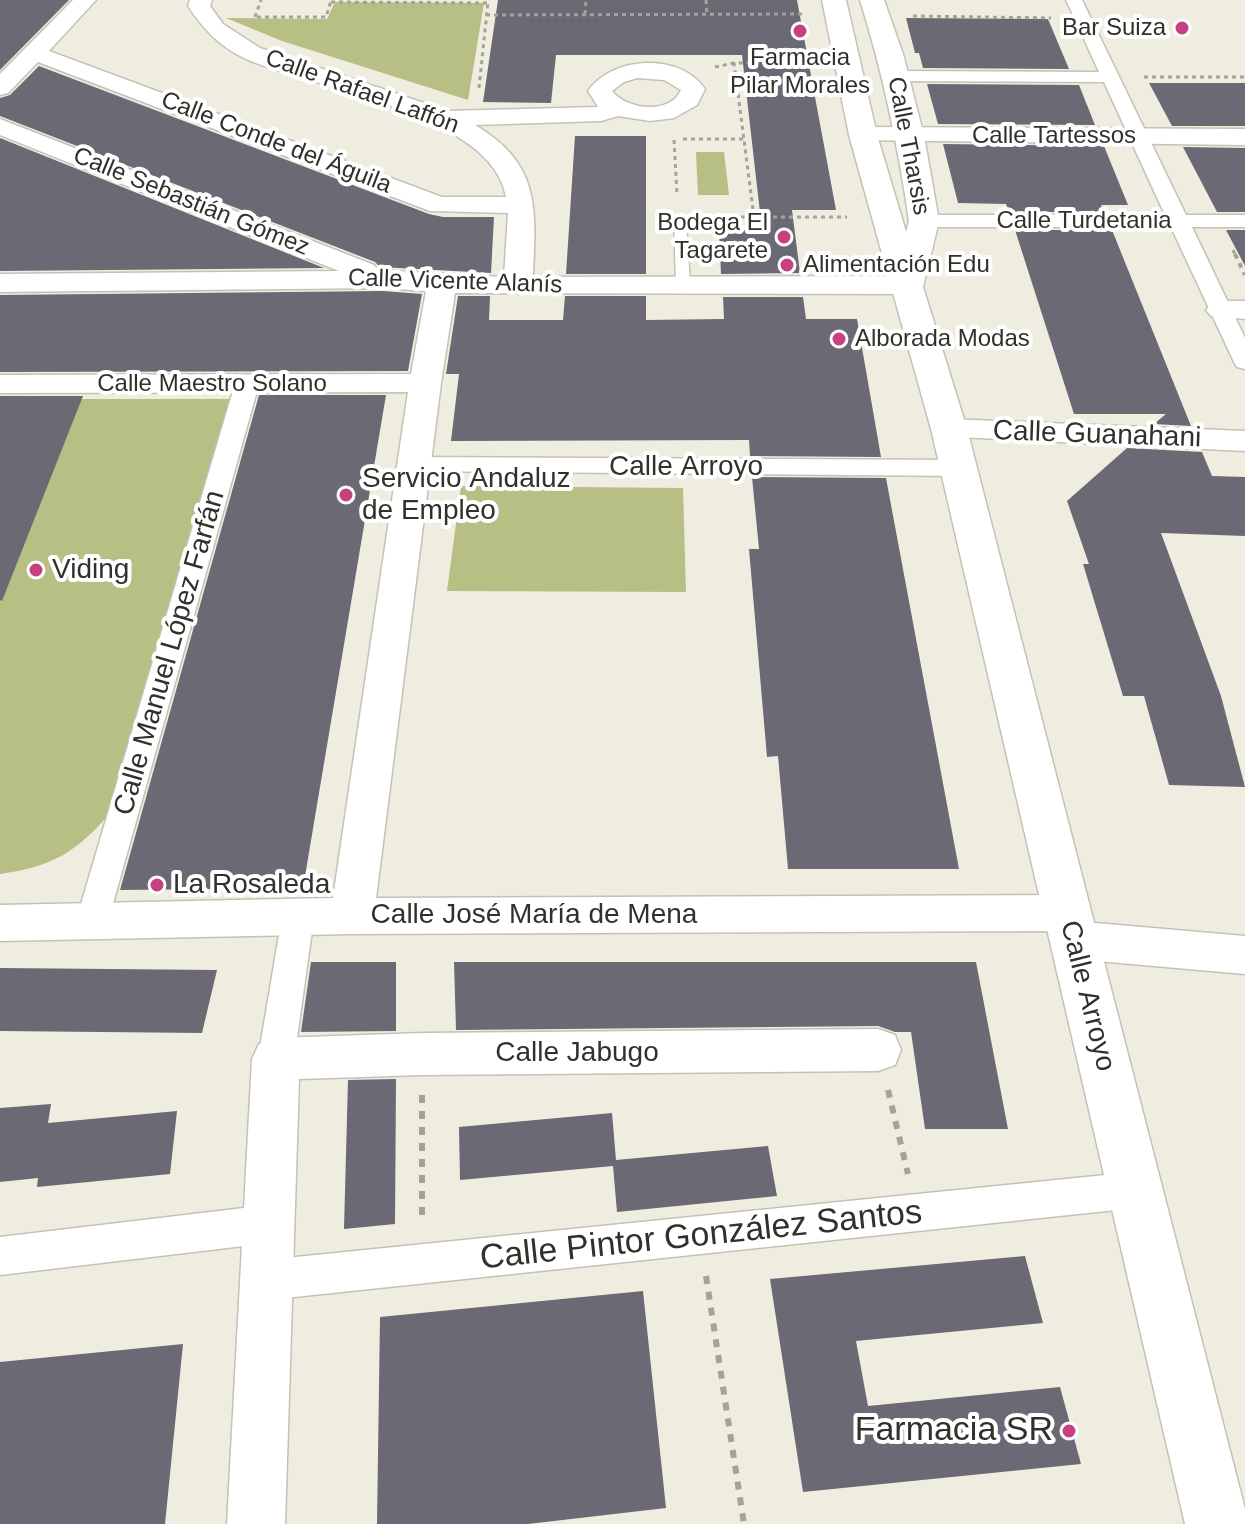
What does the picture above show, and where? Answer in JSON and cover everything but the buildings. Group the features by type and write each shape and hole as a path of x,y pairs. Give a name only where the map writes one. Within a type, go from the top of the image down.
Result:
{"main road":[{"name":"Calle Tharsis","path":"834,0 863,135 909,285"},
{"name":"Calle Tharsis","path":"876,9 910,136 924,221 909,285"},
{"name":"Calle Arroyo","path":"909,285 953,449 1217,1524"}],"street":[{"path":"0,88 29,49 85,0"},
{"path":"1074,0 1178,221 1233,310 1245,362"},
{"name":"Calle Rafael Laffón","path":"203,8 215,29 252,53 446,118 471,132 506,163 516,177 523,205 518,286"},
{"name":"Calle Conde del Águila","path":"29,49 439,205 523,205"},
{"path":"896,76 1111,77"},
{"path":"446,118 601,114 616,108"},
{"name":"Calle Sebastián Gómez","path":"0,126 383,279"},
{"name":"Calle Tartessos","path":"863,135 1245,137"},
{"name":"Calle Turdetania","path":"924,221 1245,221"},
{"name":"Calle Vicente Alanís","path":"0,283 383,279 518,286 909,285"},
{"name":"Calle José María de Mena","path":"442,283 425,383 352,916 1070,926 1245,955"},
{"name":"Calle Maestro Solano","path":"0,384 425,383"},
{"name":"Calle Manuel López Farfán","path":"92,921 247,384"},
{"name":"Calle Guanahani","path":"953,449 1245,441"},
{"name":"Calle Arroyo","path":"414,465 953,449"},
{"path":"0,923 352,916"},
{"path":"256,1524 276,1059 298,917"},
{"name":"Calle Jabugo","path":"276,1059 423,1054 878,1050"},
{"name":"Calle Pintor González Santos","path":"266,1280 1135,1190"},
{"path":"0,1256 269,1224"}],"lane":[{"path":"679,218 683,285"}],"path":[{"path":"255,17 261,0"},
{"path":"585,14 586,0"},
{"path":"706,0 707,14"},
{"path":"203,8 255,17 326,17 331,1 488,1 476,117"},
{"path":"876,9 894,18 893,15 1084,19"},
{"path":"486,15 807,14"},
{"path":"754,217 734,63 816,63"},
{"path":"1111,77 1245,77"},
{"path":"743,139 674,139 679,218 888,216"},
{"path":"878,1050 918,1213"},
{"path":"422,1265 423,1054"},
{"path":"700,1236 744,1524"}],"green space":[{"path":"335,2 484,3 468,100 282,41 226,18 327,19"},
{"path":"696,152 724,152 729,195 698,195"},
{"path":"0,399 231,399 111,812 87,838 62,855 34,867 0,874"},
{"path":"461,486 683,488 686,592 447,591"}],"place":[{"name":"Bar Suiza","path":"1182,28"},
{"name":"Farmacia Pilar Morales","path":"800,31"},
{"name":"Bodega El Tagarete","path":"784,237"},
{"name":"Alimentación Edu","path":"787,265"},
{"name":"Alborada Modas","path":"839,339"},
{"name":"Servicio Andaluz de Empleo","path":"346,495"},
{"name":"Viding","path":"36,570"},
{"name":"La Rosaleda","path":"157,885"},
{"name":"Farmacia SR","path":"1069,1431"}]}
